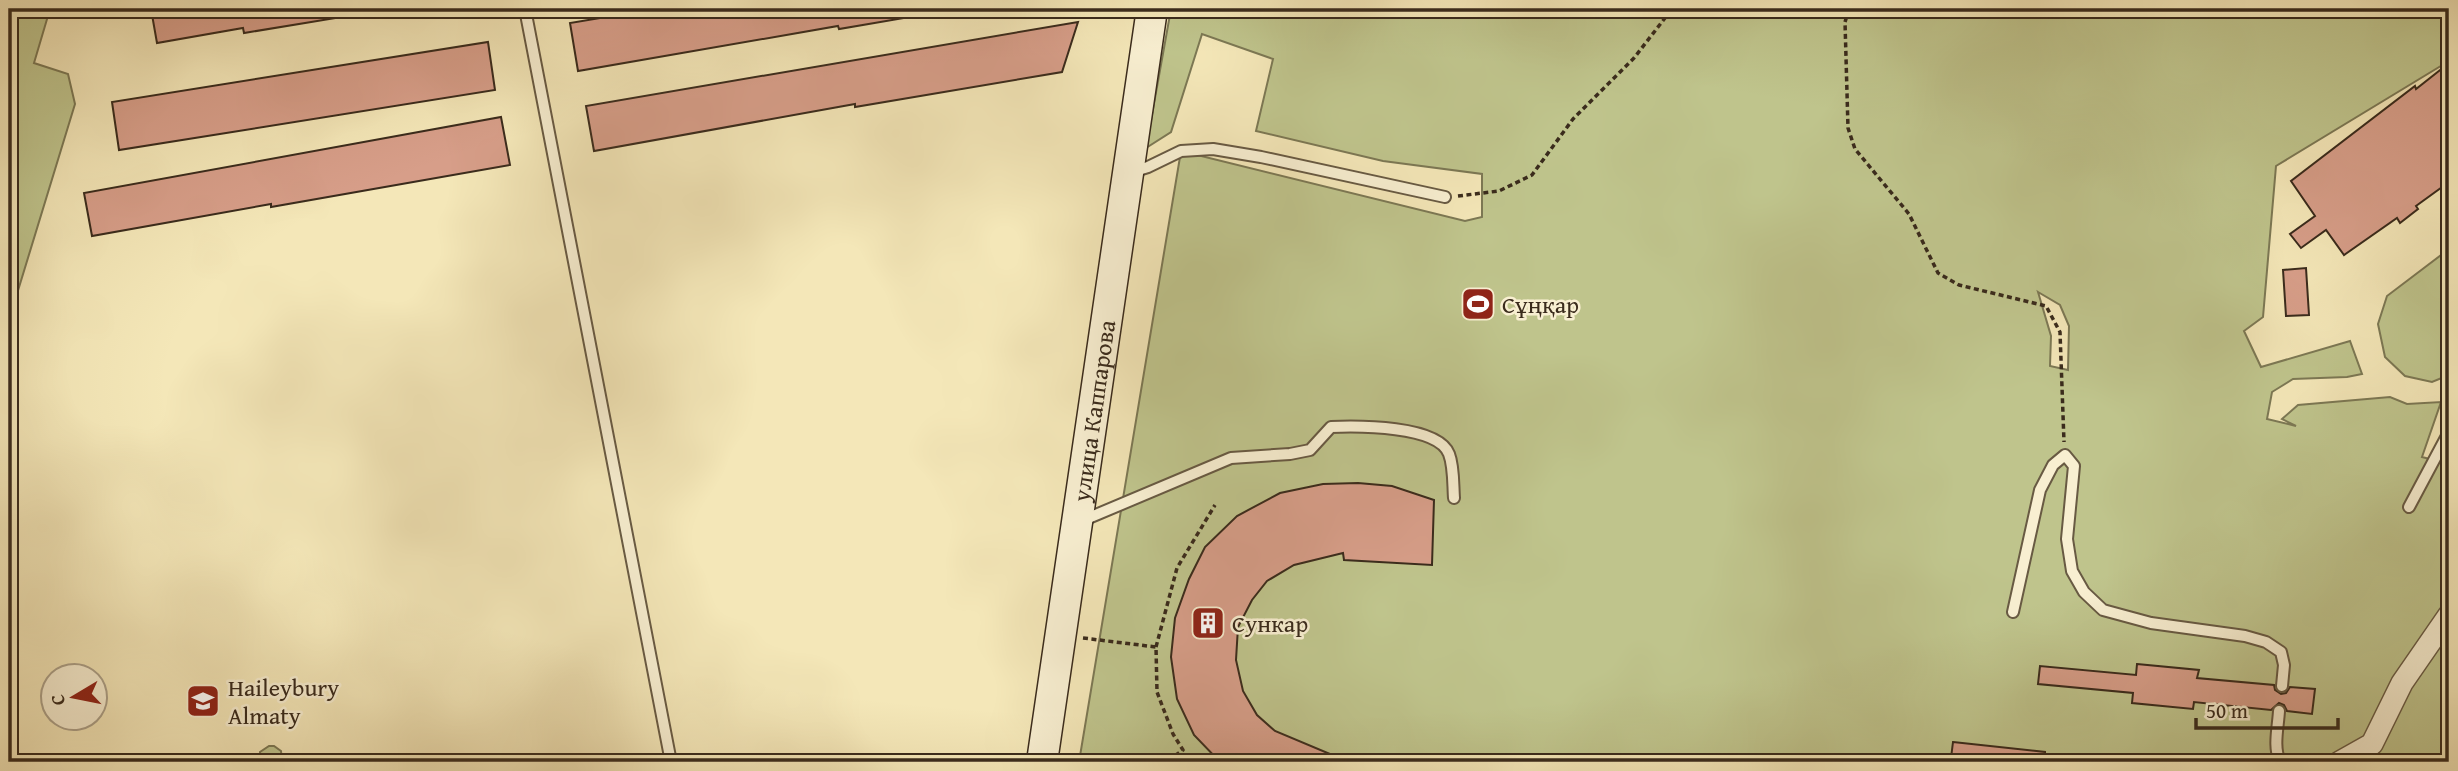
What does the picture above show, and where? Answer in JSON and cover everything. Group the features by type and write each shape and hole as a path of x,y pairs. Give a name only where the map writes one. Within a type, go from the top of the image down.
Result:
{"street":[{"name":"улица Каппарова","path":"1042,762 1152,9"},
{"path":"2340,762 2372,744 2402,683 2449,615"}],"lane":[{"path":"525,9 671,762"},
{"path":"1130,172 1148,167 1181,151 1213,149 1445,197"},
{"path":"1077,523 1231,458 1310,450 1331,427 1413,432 1444,446 1450,456 1454,498"},
{"path":"2409,507 2449,432"},
{"path":"2013,612 2040,490 2053,465 2065,454 2074,466 2067,539 2072,571 2084,592 2103,610 2151,623 2245,636 2266,642 2281,652 2284,665 2282,685"},
{"path":"2279,711 2276,741 2277,758 2280,762"}],"path":[{"path":"1445,197 1499,191 1532,175 1573,119 1634,58 1672,9"},
{"path":"1849,9 1845,22 1847,128 1855,149 1909,214 1938,273 1959,285 2046,306 2060,332 2065,454"},
{"path":"1166,762 1183,750 1173,734 1157,692 1156,647 1177,568 1215,505"},
{"path":"1061,635 1156,647"}],"green space":[{"path":"9,9 50,9 34,63 68,74 75,104 9,320"},
{"name":"Сұңқар","path":"1171,9 2449,9 2449,61 2276,166 2263,317 2244,331 2261,367 2350,341 2362,374 2293,379 2272,392 2267,419 2296,426 2282,419 2298,405 2390,397 2407,404 2441,402 2422,457 2449,464 2449,762 1079,762 1181,151 1465,221 1482,217 1482,174 1383,161 1256,131 1273,59 1202,34 1171,132 1146,148","holes":["2038,292 2060,305 2069,326 2068,370 2050,366 2051,336"]},
{"path":"2449,249 2449,375 2432,382 2405,376 2385,357 2378,324 2387,296"},
{"path":"269,746 281,751 282,762 260,762 260,752"}],"building":[{"path":"151,9 342,9 342,17 244,33 243,28 157,43"},
{"path":"654,9 910,9 910,17 839,29 838,26 578,71 570,23"},
{"path":"1078,22 1062,72 855,107 855,104 594,151 586,106"},
{"path":"488,42 495,90 119,150 112,102"},
{"path":"2449,63 2449,182 2416,206 2418,209 2400,223 2397,218 2344,255 2326,230 2301,248 2290,234 2315,216 2291,181"},
{"path":"501,117 510,165 92,236 84,193"},
{"path":"2306,268 2309,315 2286,316 2283,270"},
{"name":"Сункар","path":"1323,484 1392,486 1434,500 1432,565 1344,560 1343,553 1294,565 1267,581 1252,600 1238,627 1236,660 1243,691 1257,715 1275,731 1349,762 1220,762 1194,735 1177,699 1171,657 1175,618 1189,579 1205,547 1237,516 1280,493"},
{"path":"2137,664 2199,670 2197,678 2274,685 2275,690 2281,694 2286,693 2290,687 2315,689 2312,714 2287,711 2284,705 2279,703 2271,710 2194,702 2193,709 2132,703 2133,693 2038,684 2040,666 2136,675"},
{"path":"1953,742 2045,752 2045,762 1990,762 1951,758"}],"place":[{"name":"Сұңқар","path":"1478,304"},
{"name":"Сункар","path":"1208,623"},
{"name":"Haileybury Almaty","path":"203,701"}]}
